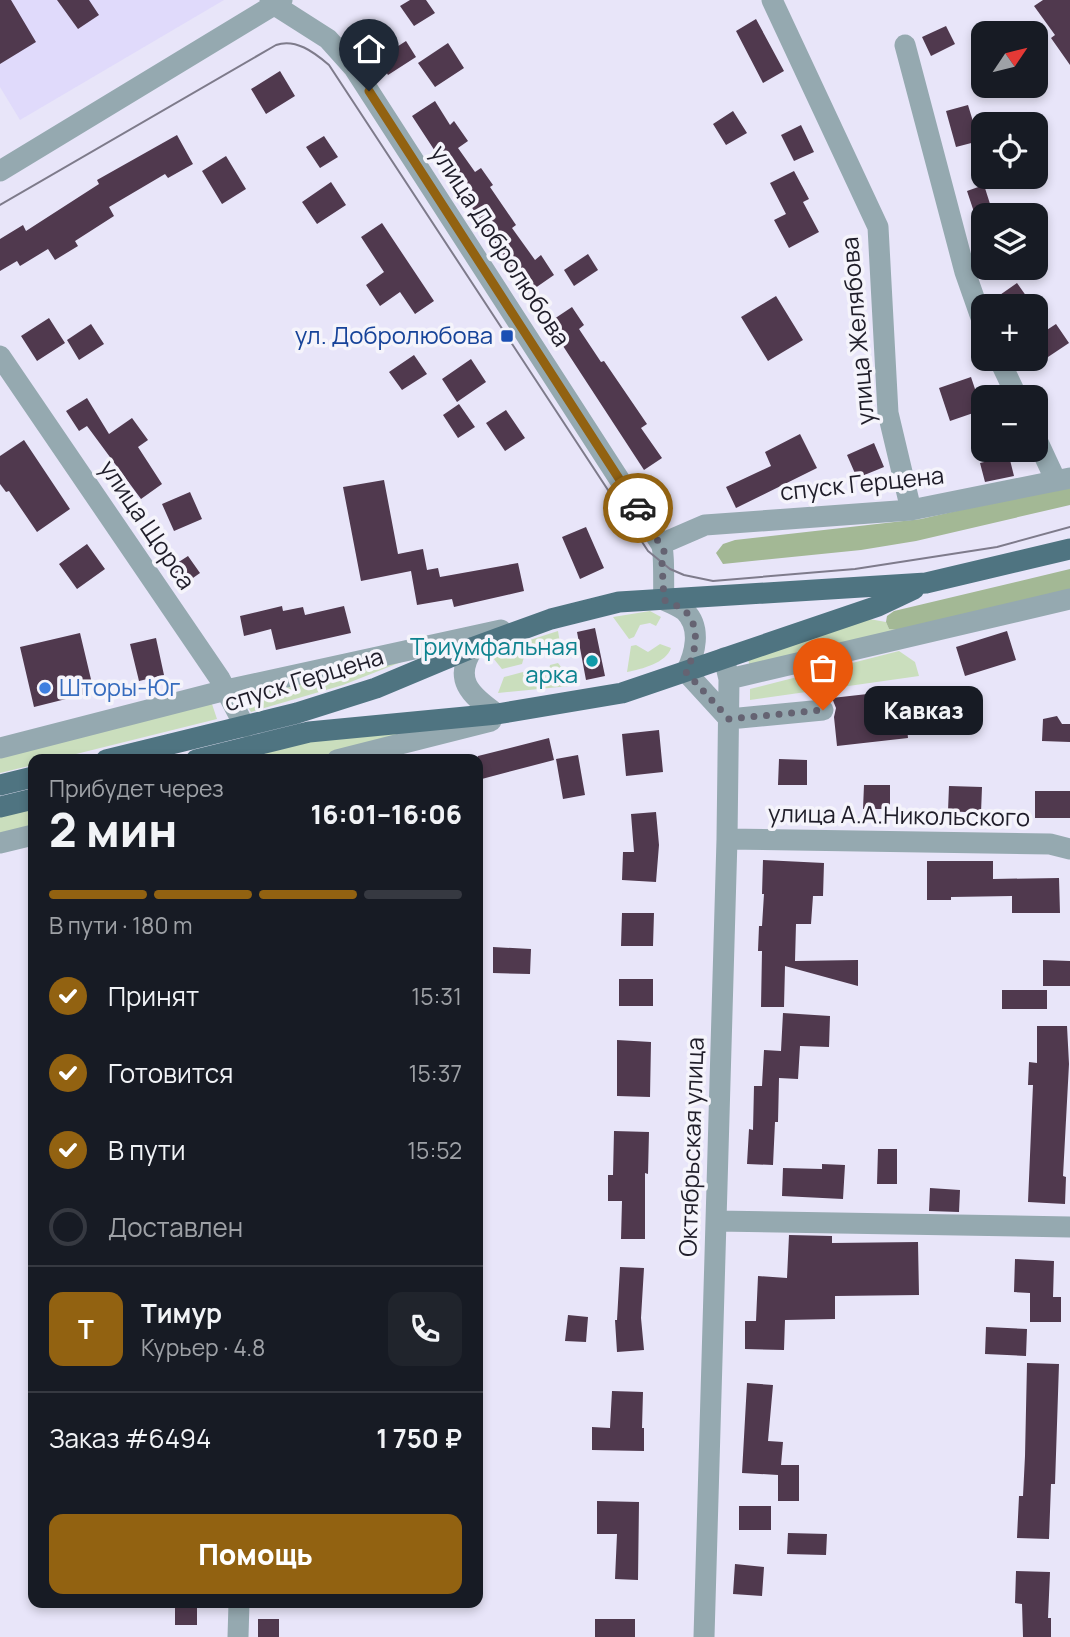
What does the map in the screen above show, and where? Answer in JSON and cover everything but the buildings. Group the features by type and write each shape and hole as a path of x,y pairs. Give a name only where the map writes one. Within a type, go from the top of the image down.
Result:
{"main road":[{"name":"спуск Герцена","path":"160,754 251,744 297,713 376,688 474,647 551,619 619,602 926,583 1070,549"},
{"name":"спуск Герцена","path":"217,754 309,732 497,714 622,693 686,672 726,669 878,606 926,583"},
{"path":"0,785 28,778"},
{"path":"0,807 28,800"}],"street":[{"name":"улица Желябова","path":"772,0 878,228 888,413 911,510"},
{"path":"0,171 275,1"},
{"name":"улица Добролюбова","path":"275,1 328,39 354,68 661,544"},
{"path":"905,45 973,294"},
{"name":"улица Щорса","path":"0,356 226,690 251,744"},
{"path":"1048,456 1063,479"},
{"name":"спуск Герцена","path":"661,544 705,525 911,510 1063,479"},
{"path":"661,544 664,551 664,600 685,611 695,633 693,657 686,672 729,719 823,710"},
{"name":"спуск Герцена","path":"726,669 1070,599"},
{"path":"0,748 226,690 551,619"},
{"path":"474,647 465,662 466,682 474,697 497,714"},
{"name":"Октябрьская улица","path":"704,1637 727,839 729,719 726,669"},
{"path":"361,754 562,703"},
{"path":"0,843 28,836"},
{"name":"улица А.А.Никольского","path":"727,839 1050,844 1070,849"},
{"path":"716,1221 1070,1227"},
{"path":"238,1637 239,1608"}],"shaded area":[{"path":"0,0 224,0 20,120 0,87"}],"green space":[{"path":"1070,485 1070,505 916,541 861,550 723,564 716,553 723,544 735,540 921,519"},
{"path":"1070,569 1070,592 906,631 889,629 886,622 887,616 894,611"},
{"path":"650,611 661,617 656,626 650,623 640,625 634,637 629,639 613,617"},
{"path":"869,619 886,622 889,629 906,631 750,669 748,658"},
{"path":"558,631 560,643 556,655 548,657 533,651 524,657 522,664 502,669 489,653"},
{"path":"660,644 671,648 664,658 627,672 631,646 636,645 648,652"},
{"path":"899,651 915,662 919,676 750,700 750,689"},
{"path":"424,653 343,685 251,712 240,694"},
{"path":"558,663 568,676 570,686 498,693 504,677 523,672 531,678 538,678 546,674 550,665"},
{"path":"211,701 217,719 76,754 28,754 28,766 0,773 0,754"},
{"path":"450,727 343,754 264,754 308,739"},
{"path":"28,808 28,832 0,839 0,815"}],"tram line":[{"path":"0,205 276,45 297,45 311,51 329,65 648,551 670,569 713,581 855,569 997,547 1070,527"}],"way so far":[{"path":"638,508 664,551 664,600 685,611 695,633 693,657 686,672 713,703 729,719 823,710"}],"place":[{"name":"ул. Добролюбова","path":"507,336"},
{"name":"Триумфальная арка","path":"592,661"},
{"name":"Шторы-Юг","path":"45,688"},
{"name":"Кавказ","path":"823,710"}],"route":[{"path":"369,91 638,508"}]}
